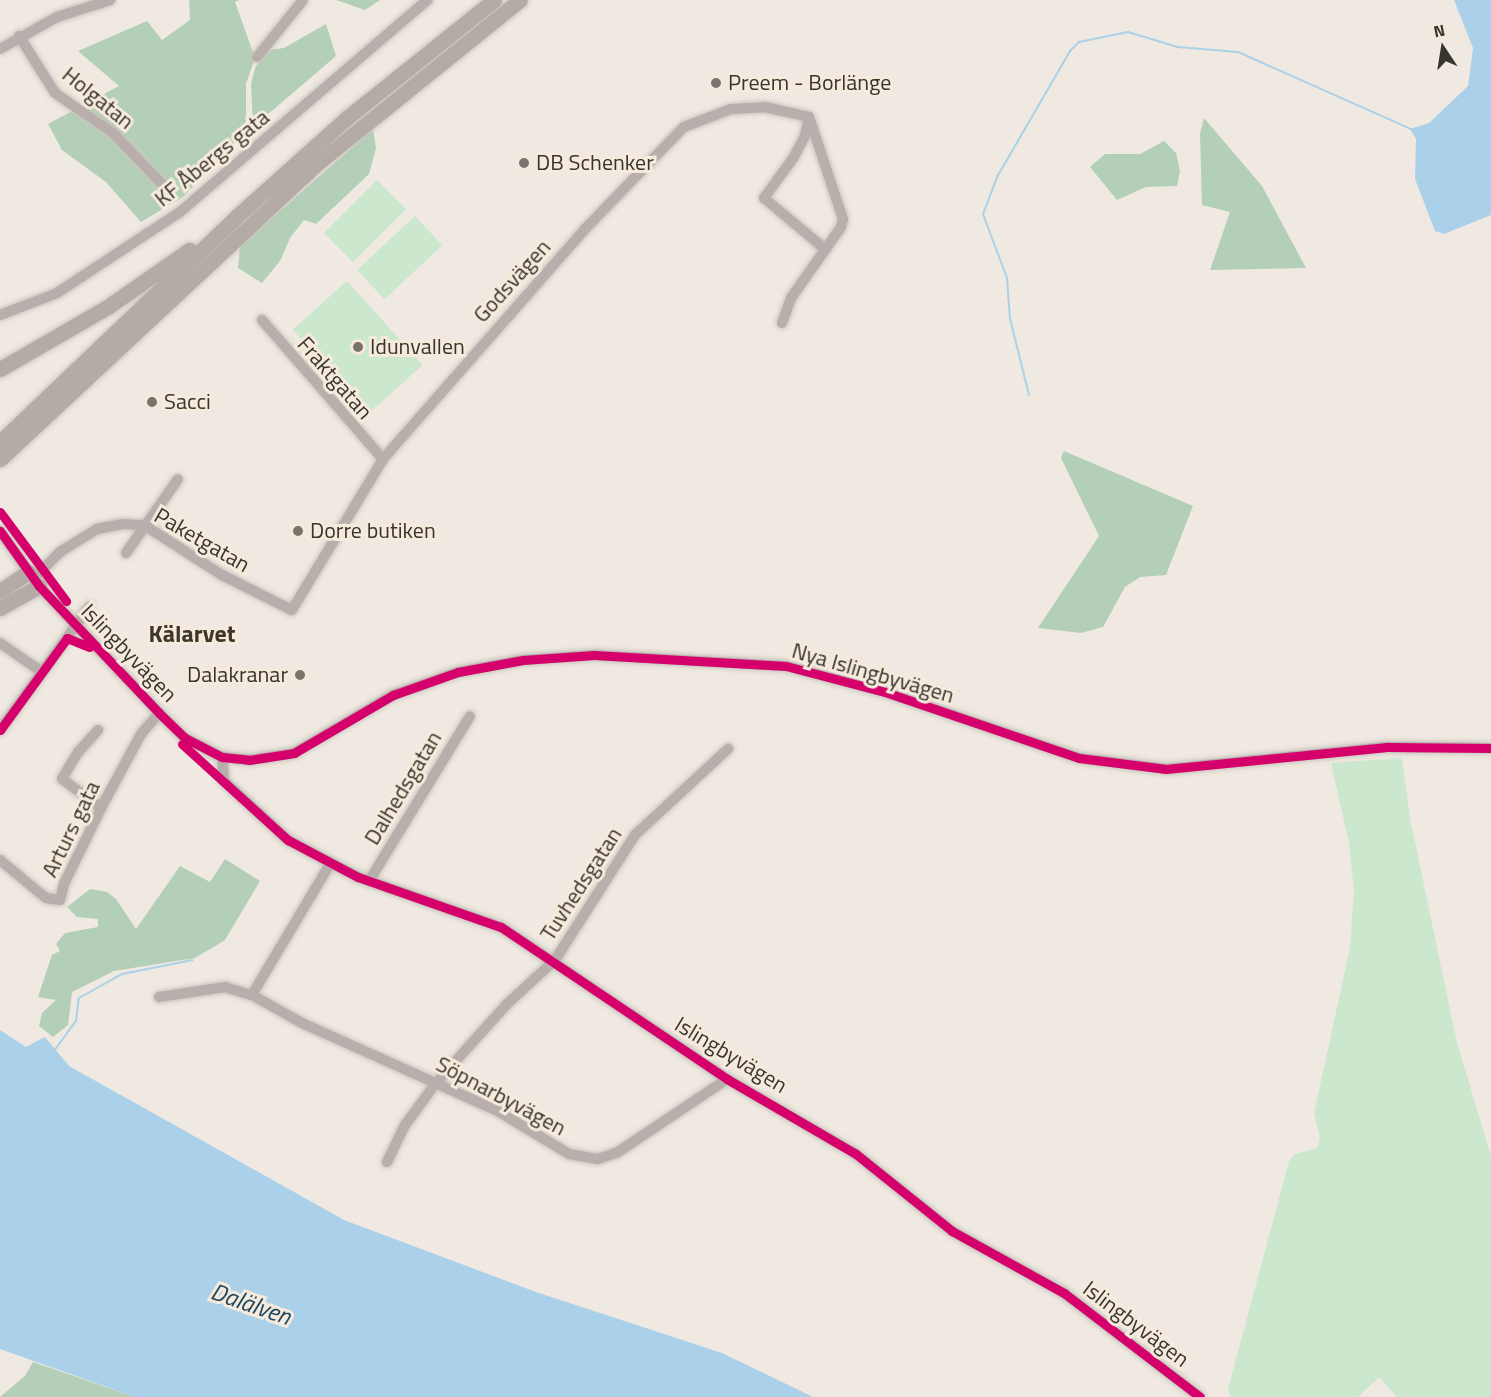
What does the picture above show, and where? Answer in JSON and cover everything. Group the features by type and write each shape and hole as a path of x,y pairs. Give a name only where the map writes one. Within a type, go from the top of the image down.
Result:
{"highway":[{"path":"0,442 236,217 348,117 494,0"},
{"path":"0,459 311,170 520,0"},
{"path":"0,369 109,306 236,217"},
{"path":"0,591 33,579"},
{"path":"0,608 33,579"}],"street":[{"path":"0,49 19,36 97,1 110,0"},
{"path":"257,57 303,0"},
{"name":"KF Åbergs gata","path":"0,315 57,293 163,224 428,0"},
{"name":"Holgatan","path":"19,36 33,64 55,93 113,133 162,184"},
{"name":"Godsvägen","path":"292,610 383,459 585,229 684,127 731,109 765,106 809,117"},
{"path":"782,323 790,298 841,227 843,210 809,117"},
{"path":"809,117 805,136 794,157 764,198 825,249"},
{"name":"Fraktgatan","path":"262,320 383,459"},
{"path":"126,553 178,479"},
{"name":"Paketgatan","path":"33,579 60,552 97,529 122,524 144,525 222,575 292,610"},
{"name":"Islingbyvägen","path":"0,531 33,579 76,626 185,738 222,757 224,781 288,840 330,864 369,881 501,927 555,960 627,1014 727,1079 856,1154 952,1231 1064,1293 1200,1397"},
{"path":"0,730 89,607"},
{"path":"0,643 42,672"},
{"name":"Nya Islingbyvägen","path":"222,757 249,760 294,753 393,695 458,672 523,660 594,655 786,666 885,692 1079,758 1166,769 1388,747 1491,748"},
{"name":"Arturs gata","path":"0,860 46,898 60,900 64,884 101,808 141,734 159,713"},
{"name":"Dalhedsgatan","path":"369,881 470,716"},
{"path":"98,730 78,752 62,779 101,808"},
{"name":"Tuvhedsgatan","path":"387,1162 405,1125 436,1083 506,1005 555,960 635,835 728,748"},
{"path":"252,995 330,864"},
{"name":"Söpnarbyvägen","path":"159,997 225,987 252,995 496,1110 569,1154 598,1159 618,1152 727,1079"}],"green space":[{"path":"189,0 239,0 235,2 255,58 246,84 246,121 234,144 183,197 141,222 106,182 62,150 48,124 119,86 78,51 147,21 162,40 190,20"},
{"path":"336,0 380,0 365,10"},
{"path":"326,24 336,56 253,127 251,84 255,68 268,50 284,48"},
{"path":"1204,118 1262,186 1306,268 1210,270 1230,212 1202,205 1200,134"},
{"path":"373,129 376,148 369,174 316,224 304,220 290,238 280,261 262,283 238,268 240,246"},
{"path":"1164,141 1176,153 1180,171 1177,186 1146,187 1117,200 1090,167 1105,154 1140,154"},
{"path":"377,180 406,209 353,262 324,233"},
{"path":"415,216 442,245 385,299 357,270"},
{"name":"Idunvallen","path":"347,281 423,365 368,414 293,330"},
{"path":"1064,451 1193,506 1166,575 1140,577 1125,587 1103,627 1081,633 1038,628 1099,536 1061,458"},
{"path":"1402,758 1410,818 1457,1043 1491,1156 1491,1397 1397,1397 1379,1377 1358,1397 1230,1397 1228,1389 1289,1161 1295,1154 1317,1148 1320,1139 1314,1113 1350,948 1354,891 1349,843 1331,763"},
{"path":"225,859 260,881 225,940 195,958 114,971 72,992 68,1025 53,1037 39,1026 42,1013 56,1000 38,997 52,955 60,951 56,944 65,933 98,927 98,919 77,917 67,907 90,889 107,892 116,899 136,929 180,866 210,882"},
{"path":"33,1362 135,1397 0,1397 25,1376"}],"water":[{"path":"1454,0 1491,0 1491,215 1444,234 1435,231 1415,179 1416,139 1410,129 1429,123 1468,86 1473,48"},
{"name":"Dalälven","path":"0,1030 26,1047 45,1037 69,1066 344,1220 536,1292 722,1353 813,1397 135,1397 0,1349"}],"waterway":[{"path":"1029,395 1010,319 1007,278 983,214 997,177 1070,51 1079,42 1128,32 1178,47 1238,52 1413,130"},
{"path":"54,1051 76,1021 79,998 122,974 193,960"}],"cycle path":[{"path":"0,512 66,601"},
{"path":"0,531 39,586 159,713 185,738 222,757 249,760 294,753 393,695 458,672 523,660 594,655 786,666 885,692 1079,758 1166,769 1387,747 1491,748"},
{"path":"0,730 67,638 89,647"},
{"path":"182,744 288,840 358,877 501,927 727,1079 856,1154 952,1231 1064,1293 1200,1397"}],"place":[{"name":"Preem - Borlänge","path":"716,83"},
{"name":"DB Schenker","path":"524,163"},
{"name":"Idunvallen","path":"358,347"},
{"name":"Sacci","path":"152,402"},
{"name":"Dorre butiken","path":"298,531"},
{"name":"Dalakranar","path":"300,675"}],"district":[{"name":"Kälarvet","path":"192,634"}]}
